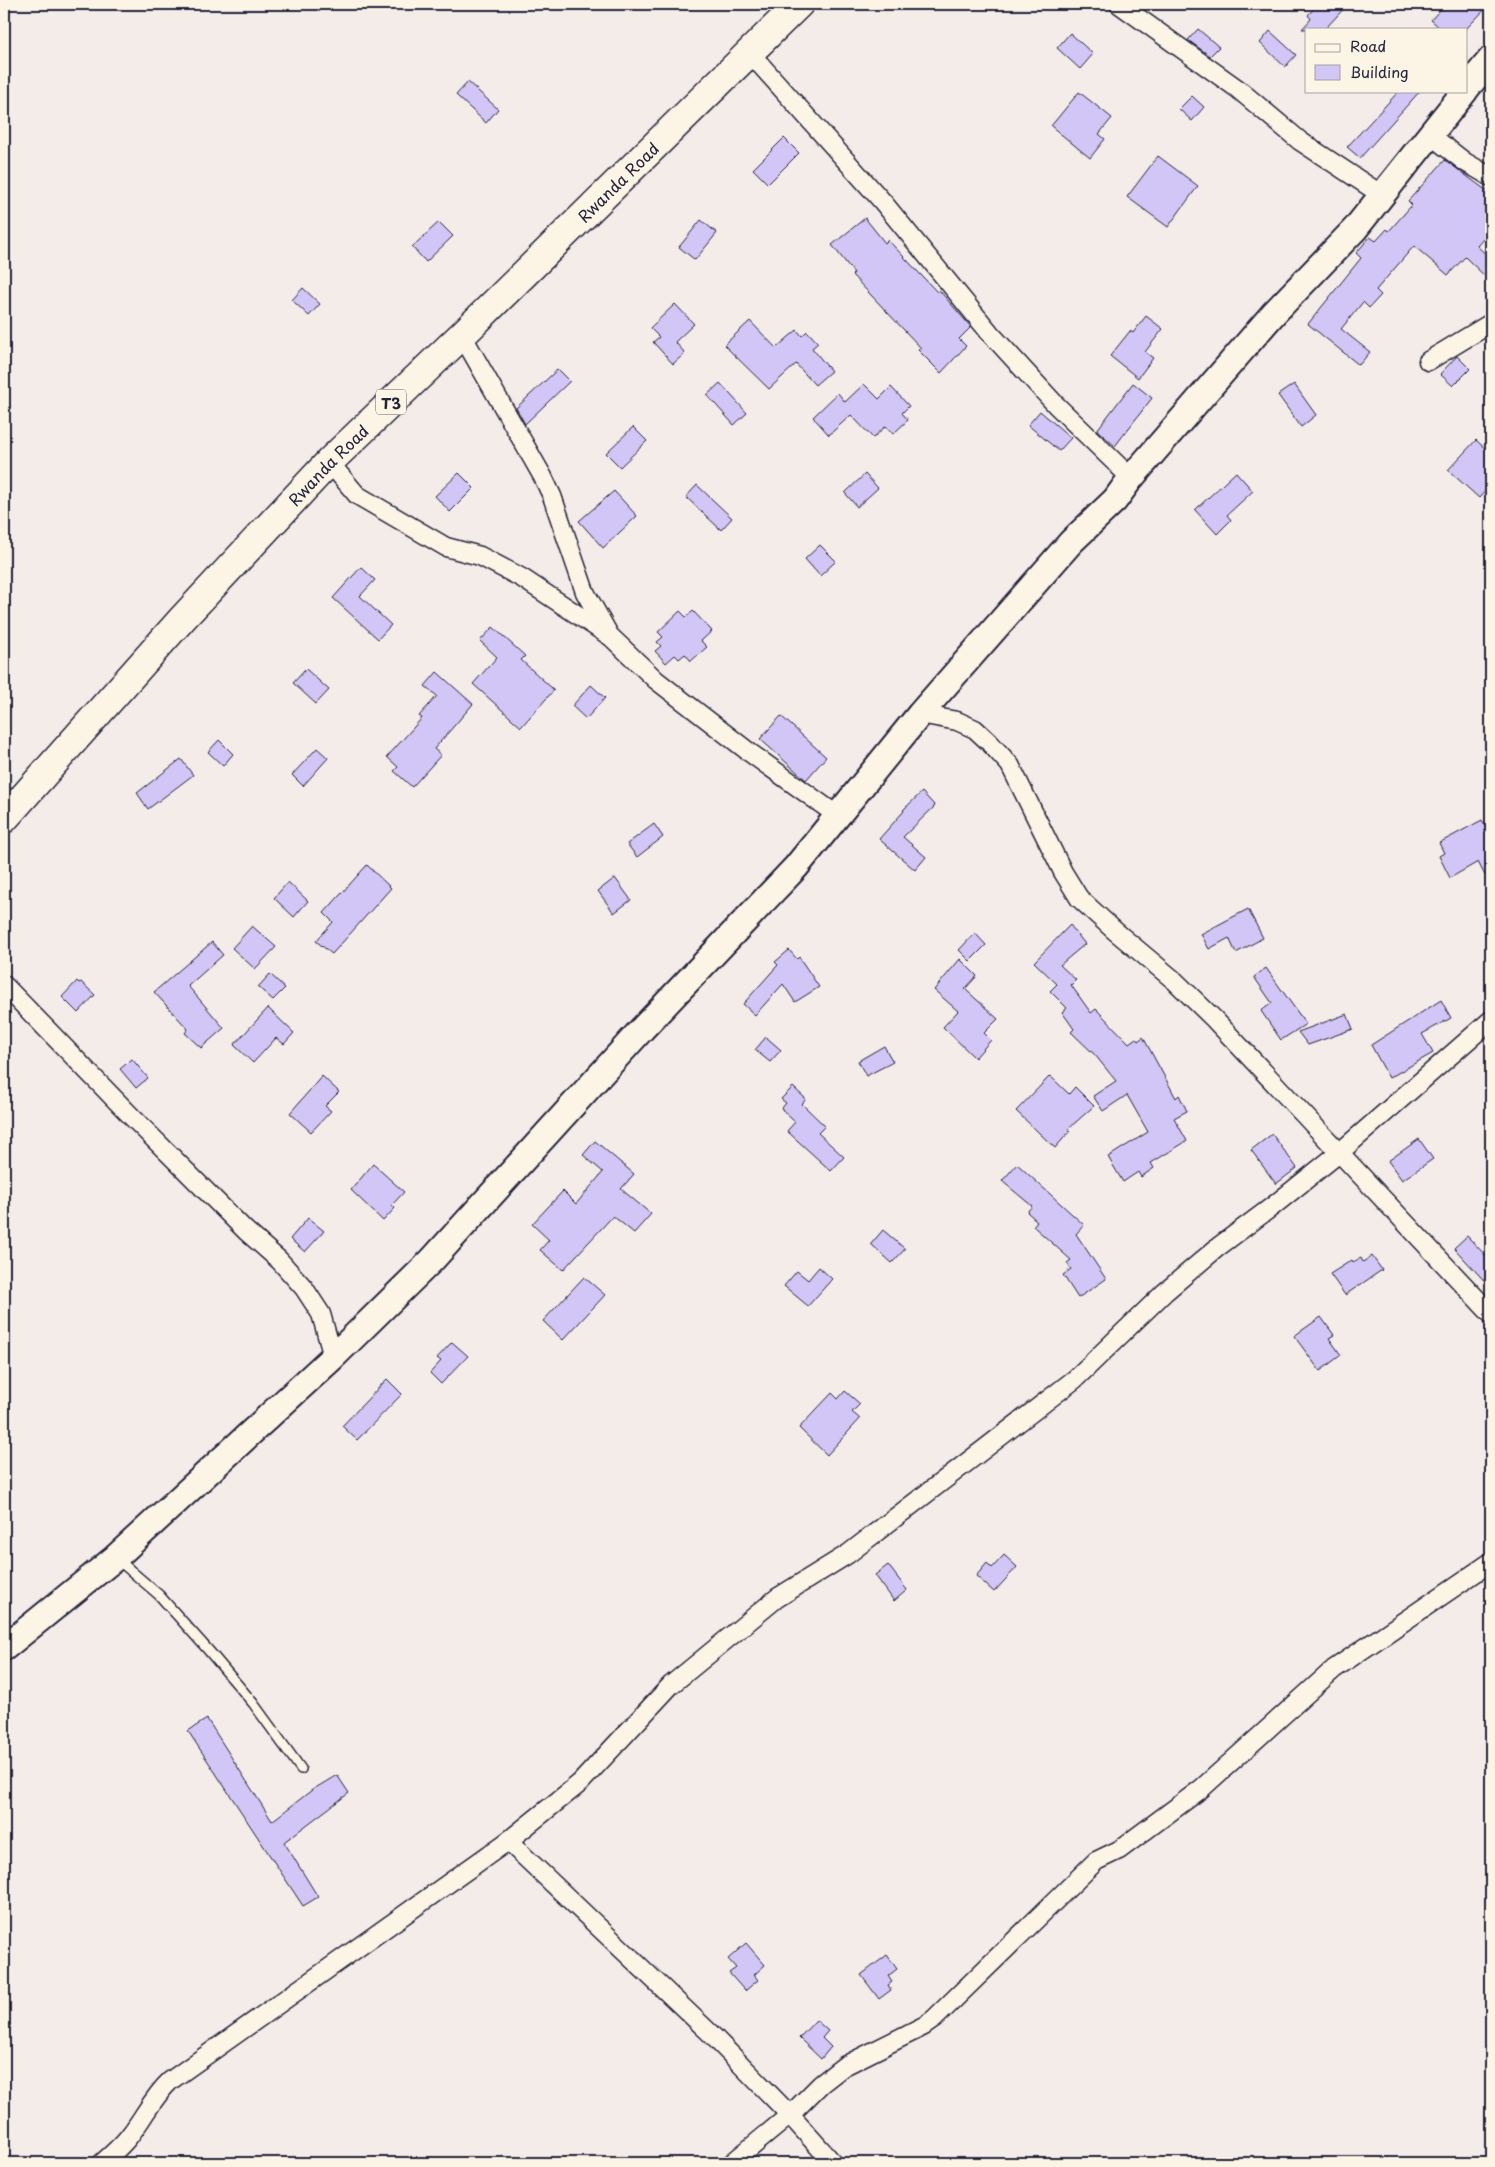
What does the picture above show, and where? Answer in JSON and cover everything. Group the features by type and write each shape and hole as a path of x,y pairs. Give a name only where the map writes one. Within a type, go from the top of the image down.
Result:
{"highway":[{"name":"Rwanda Road","path":"4,819 176,626 329,462 462,335 799,4"}],"street":[{"path":"1119,4 1238,89 1300,141 1382,195"},
{"path":"750,52 882,201 990,333 1056,405 1131,478"},
{"path":"1468,86 1491,58"},
{"path":"4,1648 115,1558 333,1356 432,1260 635,1037 796,866 920,714 1071,542 1115,500 1131,478 1274,313 1355,229 1463,92"},
{"path":"1429,134 1465,162 1491,177"},
{"path":"1428,361 1491,323"},
{"path":"462,335 543,477 552,496 585,592 611,637"},
{"path":"329,462 357,495 446,547 480,556 522,578 611,637 656,680 749,752 838,816"},
{"path":"920,714 957,721 974,729 989,742 1010,766 1063,872 1079,898 1175,981 1214,1019 1491,1314"},
{"path":"4,985 246,1231 279,1260 304,1288 321,1314 333,1356"},
{"path":"102,2163 131,2134 160,2089 508,1841 580,1783 671,1685 727,1638 777,1598 848,1554 1075,1380 1165,1292 1218,1247 1339,1153 1491,1020"},
{"path":"732,2163 844,2066 924,2026 934,2019 1096,1861 1119,1850 1201,1788 1334,1669 1491,1562"},
{"path":"508,1841 569,1901 644,1968 790,2114 833,2163"}],"lane":[{"path":"115,1558 159,1595 209,1651 253,1703 301,1768"}],"building":[{"path":"1318,4 1348,4 1326,28 1302,29 1311,19 1308,15"},
{"path":"1445,4 1490,4 1467,28 1440,28 1431,20"},
{"path":"1198,29 1219,47 1210,56 1188,40"},
{"path":"1270,31 1296,55 1285,67 1260,43"},
{"path":"1070,33 1093,54 1080,69 1057,48"},
{"path":"468,82 498,109 486,123 456,95"},
{"path":"1079,92 1112,118 1099,134 1105,139 1090,158 1051,126"},
{"path":"1398,92 1419,92 1360,158 1347,147"},
{"path":"1192,96 1204,107 1192,121 1179,109"},
{"path":"784,138 799,153 768,184 753,169"},
{"path":"1158,156 1198,186 1168,227 1127,197"},
{"path":"1445,160 1491,194 1491,230 1477,246 1491,259 1491,282 1465,257 1448,275 1414,246 1376,290 1381,295 1369,308 1363,302 1341,329 1370,352 1359,365 1308,324 1361,258 1356,253 1370,237 1376,241 1387,229 1389,231 1412,205 1408,201"},
{"path":"865,218 885,243 888,240 937,292 939,290 971,327 959,339 966,346 941,373 918,350 921,348 852,275 854,273 832,245"},
{"path":"701,220 717,233 695,260 679,247"},
{"path":"439,222 453,236 426,262 412,247"},
{"path":"303,288 320,304 309,316 292,300"},
{"path":"675,304 694,324 675,342 685,353 673,364 653,342 659,337 650,328"},
{"path":"1146,316 1163,329 1145,352 1153,358 1138,378 1110,356 1130,331 1133,333"},
{"path":"750,321 776,348 797,330 802,336 807,331 818,343 812,348 831,371 815,385 796,364 769,389 724,345"},
{"path":"1457,356 1470,369 1453,386 1440,374"},
{"path":"558,369 570,381 525,424 516,408"},
{"path":"720,383 747,413 734,425 707,395"},
{"path":"1133,383 1152,398 1115,446 1097,430"},
{"path":"864,384 879,399 891,387 909,406 902,413 908,420 893,434 886,426 873,438 851,415 829,435 813,417 838,393 845,402"},
{"path":"1294,384 1316,415 1301,427 1278,395"},
{"path":"1040,411 1071,438 1059,451 1028,425"},
{"path":"633,427 647,441 620,467 606,453"},
{"path":"1476,440 1491,454 1491,485 1479,498 1448,470"},
{"path":"1236,472 1253,491 1227,515 1231,520 1217,534 1195,510"},
{"path":"459,473 474,488 450,512 435,496"},
{"path":"865,474 878,488 857,507 845,493"},
{"path":"697,485 732,518 721,530 686,497"},
{"path":"614,491 637,516 603,548 579,521"},
{"path":"820,545 836,561 820,576 805,559"},
{"path":"361,567 375,580 360,596 391,625 378,639 333,598"},
{"path":"680,611 686,617 693,611 712,631 701,641 707,647 691,661 685,654 679,659 675,655 666,663 655,651 661,646 657,642 663,637 658,632"},
{"path":"493,627 525,656 521,660 554,690 521,727 473,684 497,657 480,641"},
{"path":"306,669 329,690 316,704 293,683"},
{"path":"437,672 473,704 434,749 441,755 412,787 394,771 398,767 387,757 422,718 419,716 437,696 425,686"},
{"path":"591,685 605,698 586,719 572,706"},
{"path":"781,716 826,757 806,780 760,739"},
{"path":"219,740 233,754 223,766 208,752"},
{"path":"317,748 328,758 303,786 292,775"},
{"path":"181,759 193,775 148,809 137,793"},
{"path":"922,792 935,806 903,837 926,857 915,870 879,839 903,810"},
{"path":"1482,820 1491,837 1491,887 1478,862 1450,878 1439,856 1444,853 1439,843"},
{"path":"654,824 663,837 637,857 627,844"},
{"path":"367,865 391,888 332,954 316,941 333,922 324,913"},
{"path":"615,878 631,900 614,913 598,891"},
{"path":"288,882 308,901 294,917 274,898"},
{"path":"1248,909 1263,938 1236,953 1229,938 1209,949 1201,934"},
{"path":"1070,925 1085,944 1060,965 1076,980 1071,985 1091,1013 1096,1009 1129,1043 1136,1038 1138,1041 1143,1037 1176,1098 1179,1095 1187,1111 1174,1118 1187,1141 1151,1163 1154,1168 1141,1177 1138,1172 1123,1182 1108,1157 1148,1132 1127,1095 1103,1111 1093,1096 1116,1081 1095,1055 1071,1032 1074,1029 1062,1012 1067,1008 1050,991 1057,984 1034,962"},
{"path":"252,926 276,947 255,969 232,948"},
{"path":"975,933 986,945 970,961 959,950"},
{"path":"212,942 223,955 188,986 224,1028 201,1048 185,1033 188,1029 154,992"},
{"path":"789,950 797,959 799,957 819,987 795,1002 783,984 755,1015 743,1004 778,965 775,962"},
{"path":"960,959 977,976 965,989 998,1019 984,1033 991,1040 975,1058 943,1027 958,1011 934,990"},
{"path":"1266,968 1306,1024 1281,1040 1261,1011 1272,1003 1254,977"},
{"path":"270,974 285,988 273,1000 258,987"},
{"path":"77,981 81,982 95,995 78,1013 62,997"},
{"path":"1441,1000 1451,1018 1422,1034 1433,1053 1389,1078 1371,1045"},
{"path":"268,1008 294,1033 284,1044 276,1038 253,1063 234,1045"},
{"path":"1347,1014 1353,1029 1308,1045 1298,1032"},
{"path":"766,1037 781,1050 770,1062 755,1050"},
{"path":"884,1046 893,1062 866,1076 858,1061"},
{"path":"132,1059 148,1078 136,1088 120,1069"},
{"path":"322,1076 339,1092 325,1106 331,1111 311,1132 290,1113"},
{"path":"1050,1076 1069,1094 1075,1087 1094,1106 1068,1129 1070,1131 1055,1148 1016,1111"},
{"path":"793,1087 806,1099 802,1104 825,1126 818,1133 844,1157 831,1171 787,1131 795,1122 781,1109 786,1103 781,1099"},
{"path":"1272,1134 1297,1168 1276,1184 1251,1150"},
{"path":"1419,1139 1433,1159 1402,1180 1388,1161"},
{"path":"595,1141 634,1174 621,1189 651,1214 634,1233 613,1216 563,1270 540,1250 549,1240 532,1224 563,1191 576,1204 603,1172 583,1155"},
{"path":"373,1164 404,1192 392,1205 395,1208 383,1221 351,1190"},
{"path":"1017,1164 1084,1225 1076,1234 1106,1279 1078,1298 1063,1275 1071,1269 1067,1263 1071,1260 1033,1226 1037,1221 1027,1212 1032,1206 1002,1181"},
{"path":"308,1218 324,1231 305,1252 290,1239"},
{"path":"883,1230 905,1249 892,1263 871,1244"},
{"path":"1467,1236 1491,1261 1491,1288 1454,1248"},
{"path":"1372,1256 1382,1270 1345,1295 1330,1274 1352,1260 1353,1262 1361,1258 1363,1262"},
{"path":"819,1267 832,1279 808,1306 784,1286 797,1271 808,1280"},
{"path":"584,1277 605,1295 563,1340 543,1321"},
{"path":"1321,1317 1334,1335 1329,1338 1341,1355 1320,1371 1294,1336"},
{"path":"452,1342 468,1356 441,1384 430,1373 441,1361 437,1358"},
{"path":"387,1379 402,1394 357,1440 342,1426"},
{"path":"845,1391 860,1404 852,1412 860,1419 827,1455 799,1428 832,1393 838,1399"},
{"path":"1004,1555 1017,1567 994,1592 976,1576 987,1563 992,1568"},
{"path":"888,1565 907,1590 894,1601 875,1575"},
{"path":"207,1719 272,1821 312,1790 337,1775 349,1793 284,1842 318,1897 303,1906 188,1731"},
{"path":"746,1943 765,1965 754,1975 758,1980 745,1991 729,1973 736,1968 728,1959"},
{"path":"887,1955 897,1969 888,1976 892,1982 888,1985 891,1990 879,1999 861,1975"},
{"path":"816,2020 828,2031 822,2038 831,2047 821,2059 799,2038"}]}
